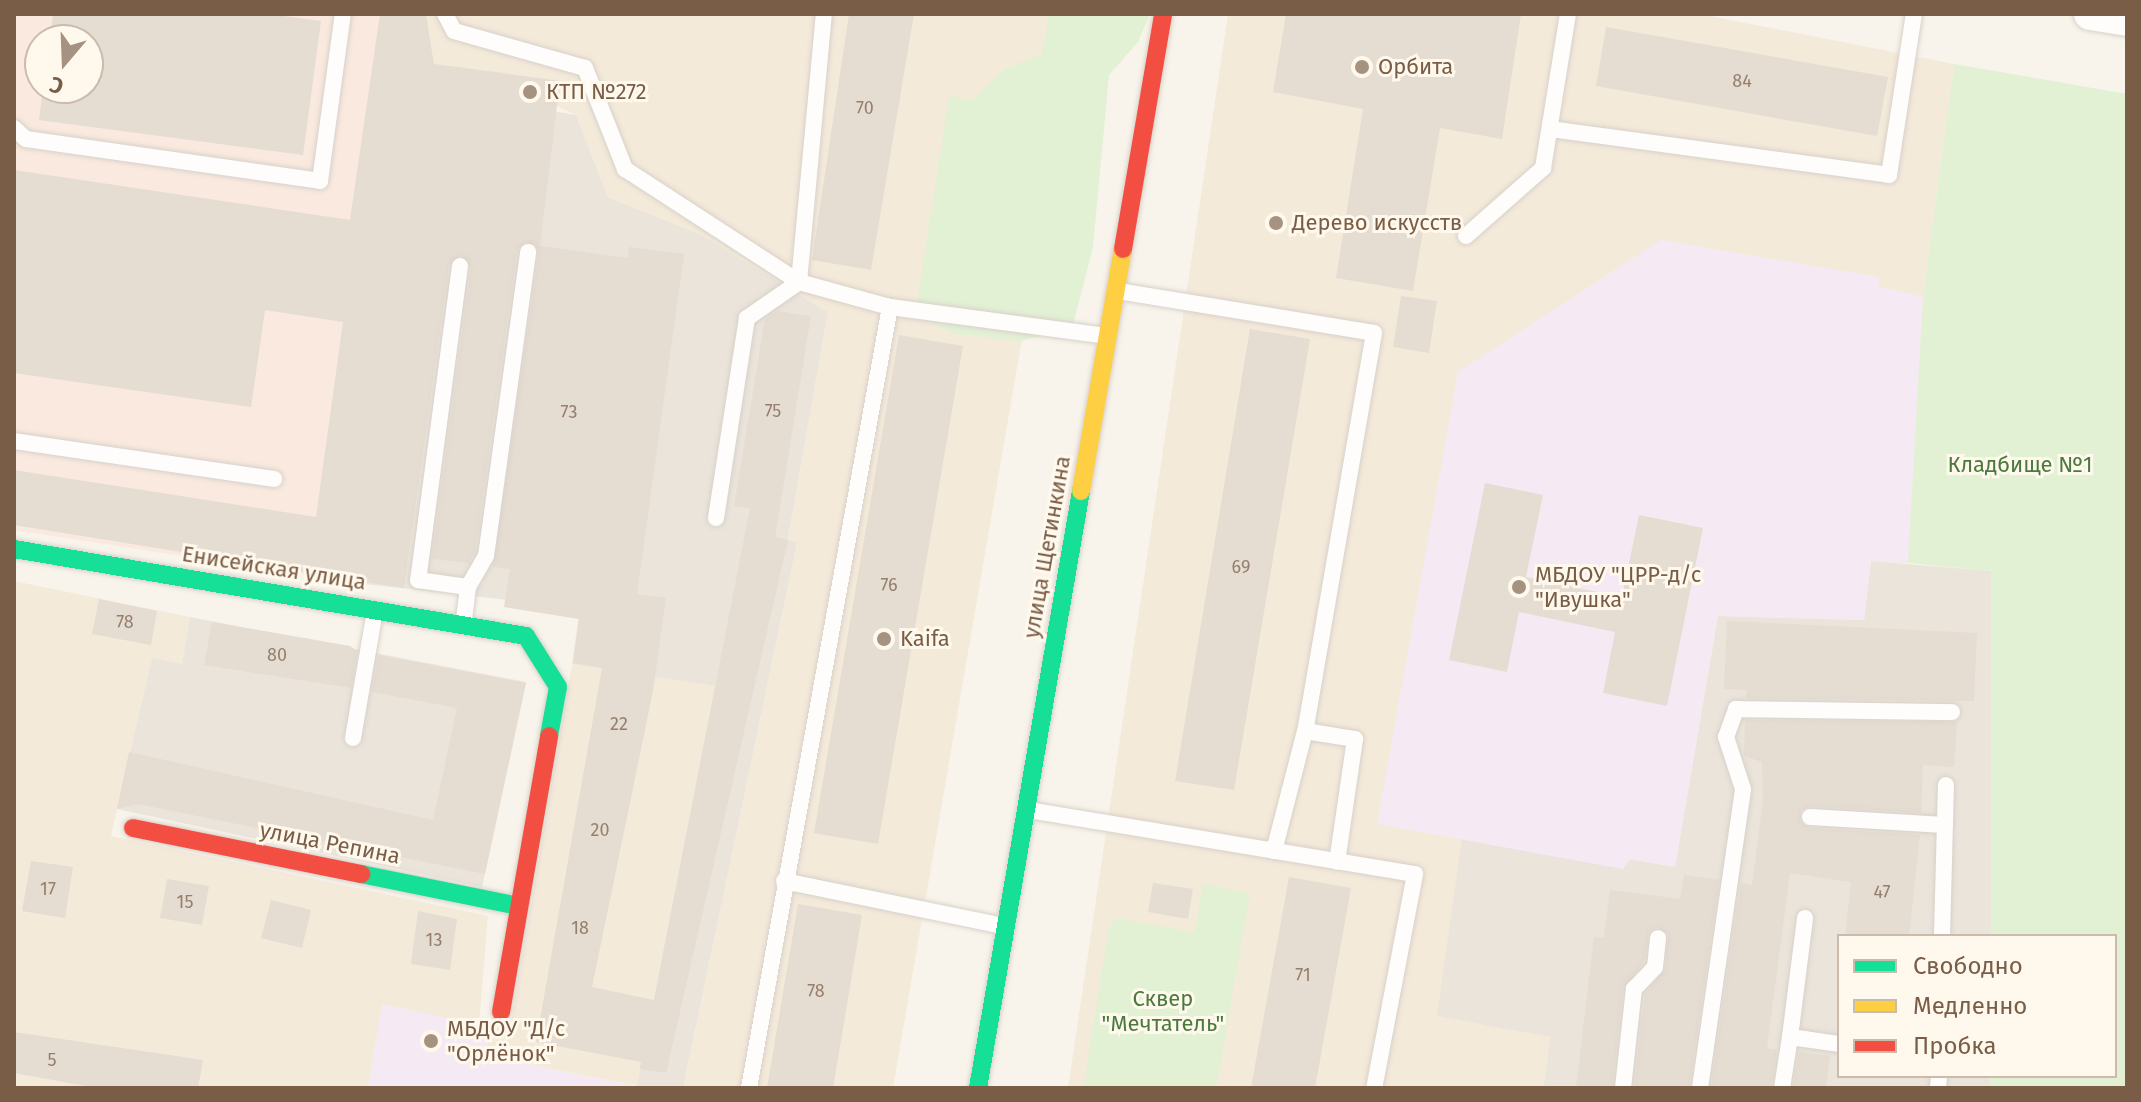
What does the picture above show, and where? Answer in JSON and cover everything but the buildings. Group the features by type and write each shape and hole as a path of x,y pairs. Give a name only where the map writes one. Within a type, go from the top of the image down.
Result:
{"street":[{"name":"улица Щетинкина","path":"978,1088 1163,14"},
{"path":"2090,14 2127,20"},
{"name":"Енисейская улица","path":"14,549 526,636 558,687 518,906"},
{"name":"улица Репина","path":"133,828 518,906"},
{"path":"501,1012 518,906"}],"lane":[{"path":"14,128 26,139 320,181 343,14"},
{"path":"445,14 454,31 585,68 625,169 799,282 890,307 1107,336"},
{"path":"716,518 747,318 799,282 824,14"},
{"path":"1466,236 1543,168 1568,14"},
{"path":"1550,129 1889,175 1914,14"},
{"path":"463,625 468,587 486,556 528,252"},
{"path":"460,266 418,580 468,587"},
{"path":"1116,291 1374,333 1305,731 1274,851"},
{"path":"749,1088 890,307"},
{"path":"14,441 274,479"},
{"path":"353,738 376,609"},
{"path":"1700,1088 1743,789 1726,737 1736,709 1952,712"},
{"path":"1305,731 1355,739 1337,862"},
{"path":"1942,934 1946,785"},
{"path":"1028,810 1415,874 1374,1088"},
{"path":"1810,817 1945,825"},
{"path":"784,881 1008,927"},
{"path":"1782,1088 1805,918"},
{"path":"1623,1088 1634,989 1655,967 1658,938"},
{"path":"1790,1037 1837,1044"}],"shaded area":[{"path":"14,14 426,14 434,64 365,584 14,530"},
{"path":"426,14 1078,14 893,1088 683,1088 797,543 788,540 828,312 701,235 608,197 576,115 479,71 434,64"},
{"path":"1228,14 1700,14 1954,64 1923,297 1908,563 1871,561 1864,620 1718,616 1675,867 1463,830 1552,1037 1543,1088 1068,1088"},
{"path":"434,64 506,73 502,102 576,115 608,197 701,235 828,312 788,539 797,543 683,1088 637,1086 715,686 572,664 580,608 365,584"},
{"path":"1661,240 1879,277 1878,286 1923,297 1908,563 1871,561 1864,620 1718,616 1675,867 1630,859 1623,869 1377,824 1458,372"},
{"path":"1871,561 1991,571 1991,934 1837,934 1837,1078 1990,1078 1990,1088 1543,1088 1551,1037 1437,1016 1463,830 1675,867 1718,616 1864,620"},
{"path":"14,581 190,617 182,665 152,658 111,836 488,916 479,1025 510,1029 572,664 716,686 637,1086 492,1057 383,1004 368,1088 14,1088"},
{"path":"190,617 526,682 482,887 117,809 152,658 182,664"},
{"name":"МБДОУ \"Д/с \"Орлёнок\"","path":"382,1004 479,1025 492,1057 645,1088 368,1088"}],"green space":[{"path":"1049,14 1150,14 1138,42 1109,75 1093,247 1072,329 1020,341 955,334 924,320 924,305 917,303 949,96 974,100 1005,69 1042,54"},
{"name":"Кладбище №1","path":"1954,64 2127,94 2127,1088 1990,1088 1990,1078 2117,1078 2117,934 1991,934 1991,571 1908,563 1923,297"},
{"name":"Сквер \"Мечтатель\"","path":"1203,884 1250,893 1216,1088 1083,1088 1109,928 1116,918 1195,932"}],"traffic: fast":[{"path":"978,1088 1081,491"},
{"path":"14,549 526,636 558,687 549,736"},
{"path":"361,874 518,906"}],"traffic: slow":[{"path":"1081,491 1123,249"}],"traffic: jam":[{"path":"1123,249 1163,14"},
{"path":"501,1012 549,736"},
{"path":"133,828 361,874"}],"place":[{"name":"Орбита","path":"1362,67"},
{"name":"КТП №272","path":"530,92"},
{"name":"Дерево искусств","path":"1276,223"},
{"name":"МБДОУ \"ЦРР-д/с \"Ивушка\"","path":"1519,587"},
{"name":"Kaifa","path":"884,639"},
{"name":"МБДОУ \"Д/с \"Орлёнок\"","path":"431,1041"}]}
